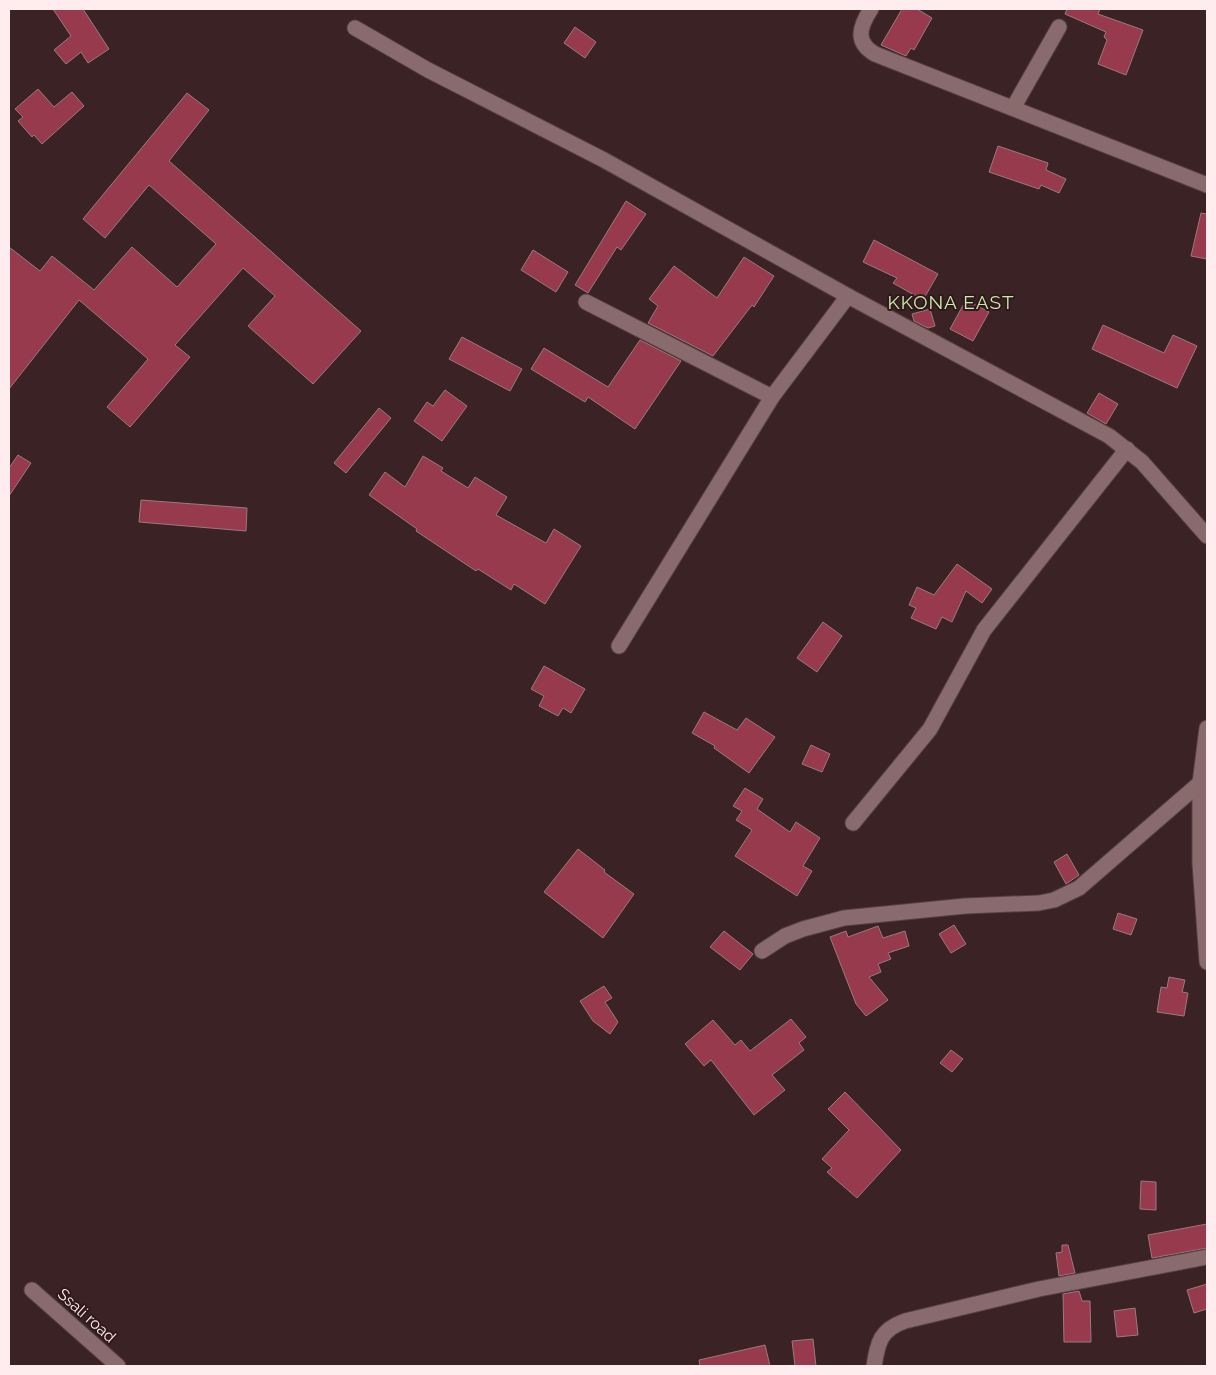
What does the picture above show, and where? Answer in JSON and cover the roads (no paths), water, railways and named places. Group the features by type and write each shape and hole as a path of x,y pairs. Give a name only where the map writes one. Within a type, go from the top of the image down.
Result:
{"street":[{"path":"870,9 860,31 861,41 866,49 1207,185"},
{"path":"1013,108 1059,27"},
{"path":"354,28 455,84 604,160 848,296 1109,436 1127,448 1207,536"},
{"path":"619,646 772,397 848,296"},
{"path":"586,302 772,397"},
{"path":"853,823 930,729 984,630 1127,448"},
{"path":"1207,728 1200,783 1200,863 1207,962"},
{"path":"762,951 786,936 837,919 966,906 1039,903 1054,900 1079,888 1200,783"},
{"path":"874,1366 882,1336 890,1326 904,1321 1039,1289 1207,1257"},
{"name":"Ssali road","path":"32,1290 118,1366"}],"district":[{"name":"KKONA EAST","path":"951,302"}]}
